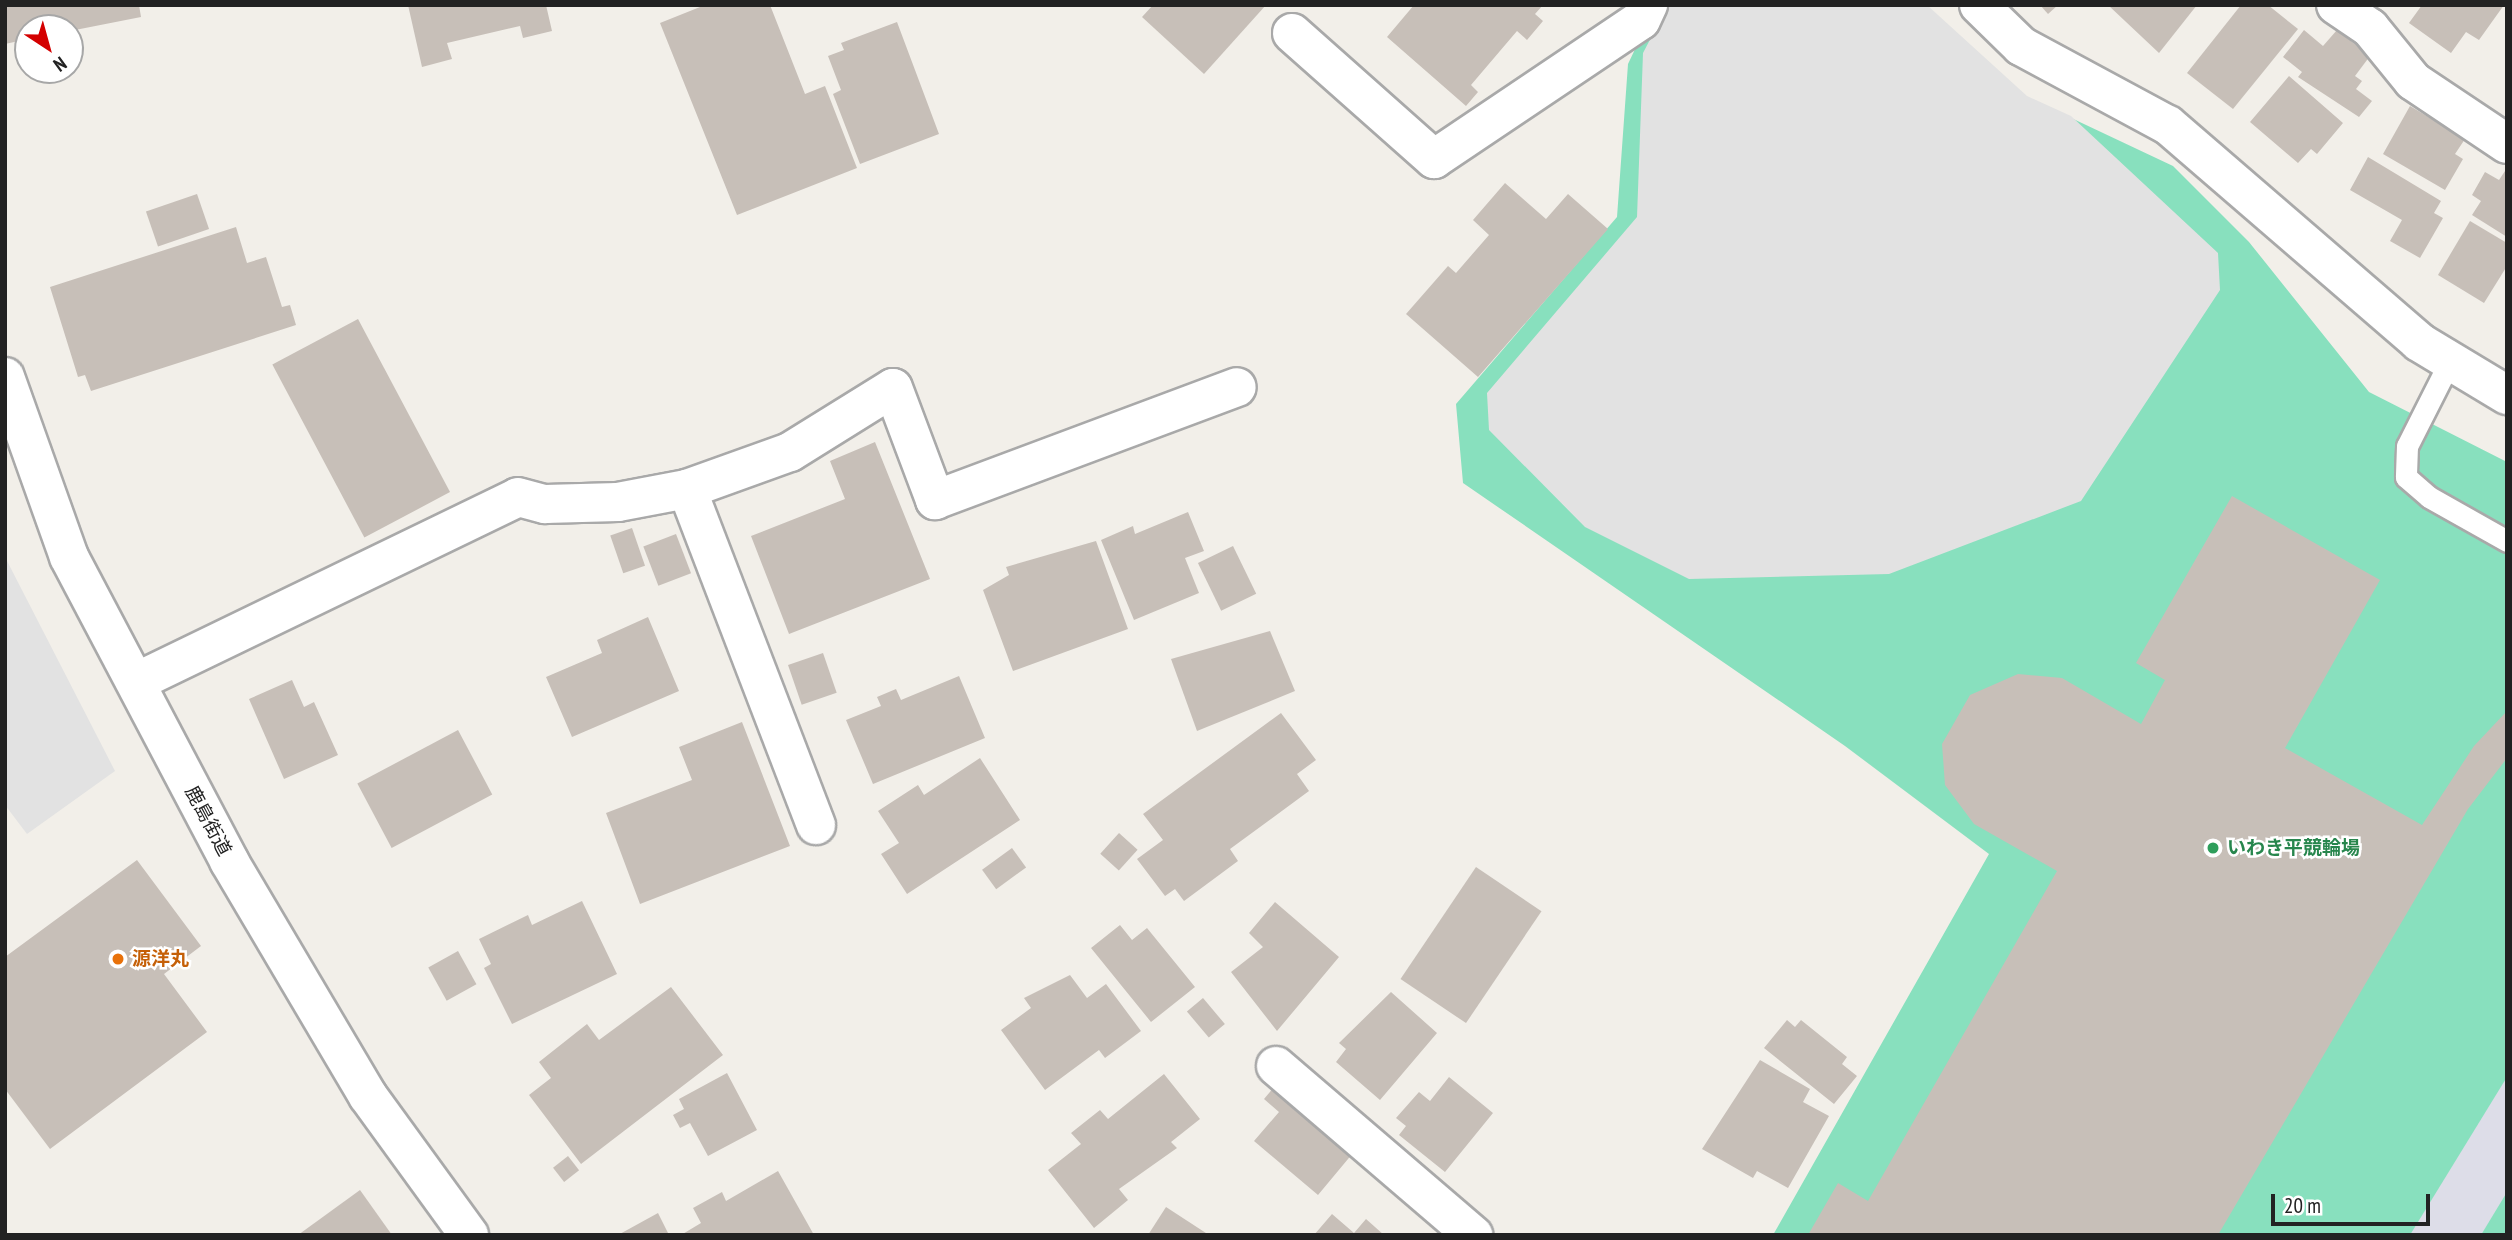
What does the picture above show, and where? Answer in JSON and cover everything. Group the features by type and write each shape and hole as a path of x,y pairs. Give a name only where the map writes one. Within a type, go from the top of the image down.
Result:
{"street":[{"path":"1292,33 1434,159 1641,20 1648,5"},
{"path":"1979,5 2021,46 2168,125 2449,363 2507,395"},
{"path":"2336,5 2370,28 2413,81 2507,144"},
{"name":"鹿島街道","path":"5,377 69,557 229,861 368,1096 469,1235"},
{"path":"136,682 518,496 545,504 618,502 687,489 790,452 893,388 934,500 1237,387"},
{"path":"687,489 816,825"},
{"path":"1276,1066 1472,1235"}],"lane":[{"path":"2449,363 2407,446 2406,477 2429,497 2507,541"}],"green space":[{"name":"いわき平競輪場","path":"1656,5 1925,5 2018,93 2173,166 2249,242 2369,392 2507,462 2507,1235 1773,1235 1989,854 1845,746 1463,483 1456,404 1617,217 1628,64"}],"shaded area":[{"path":"1668,5 1927,5 2027,96 2071,116 2218,253 2220,290 2081,501 1889,574 1689,579 1585,527 1489,430 1487,393 1637,217 1643,53"},
{"path":"5,557 115,771 27,834 5,805"},
{"path":"2507,1077 2507,1192 2481,1235 2410,1235"}],"building":[{"path":"5,5 139,5 141,17 84,28 84,14 14,14 14,42 5,44"},
{"path":"408,5 546,5 552,31 523,38 520,26 447,43 452,59 422,67"},
{"path":"705,5 770,5 805,94 825,86 857,168 737,215 660,23"},
{"path":"1153,5 1266,5 1204,74 1142,17"},
{"path":"1414,5 1543,5 1535,14 1543,21 1527,40 1517,31 1471,85 1478,92 1466,106 1387,37"},
{"path":"2040,5 2058,5 2048,14"},
{"path":"2108,5 2197,5 2159,53"},
{"path":"2241,5 2268,5 2298,29 2233,109 2187,73"},
{"path":"2422,5 2504,5 2479,40 2466,32 2451,53 2409,23"},
{"path":"897,22 939,134 860,164 833,94 841,90 828,56 844,50 841,43"},
{"path":"2304,30 2323,46 2337,30 2370,56 2355,76 2362,81 2356,89 2372,101 2359,117 2298,77 2302,72 2283,57"},
{"path":"2289,76 2343,123 2317,154 2311,149 2298,163 2250,122"},
{"path":"2410,106 2465,139 2455,154 2463,159 2445,190 2383,154"},
{"path":"2368,157 2441,201 2434,213 2443,218 2420,258 2390,241 2402,220 2350,190"},
{"path":"2507,168 2507,237 2472,215 2481,201 2472,195 2485,172 2499,180"},
{"path":"1505,183 1546,219 1568,194 1608,229 1478,377 1406,314 1448,266 1456,273 1489,235 1473,220"},
{"path":"197,194 209,229 158,247 146,212"},
{"path":"2470,221 2507,243 2507,266 2484,303 2438,275"},
{"path":"236,227 247,263 266,257 282,307 290,305 296,325 91,391 85,375 78,377 50,287"},
{"path":"358,319 450,492 364,538 272,365"},
{"path":"875,442 930,579 789,634 751,536 845,499 830,461"},
{"name":"いわき平競輪場","path":"2232,496 2380,580 2285,748 2422,825 2474,746 2507,711 2507,758 2468,809 2218,1235 1808,1235 1838,1183 1868,1201 2057,871 1974,824 1945,785 1942,744 1970,695 2018,674 2062,678 2141,724 2165,680 2136,663"},
{"path":"1188,512 1204,551 1185,558 1199,593 1134,620 1101,540 1133,526 1135,534"},
{"path":"632,528 645,566 623,573 610,535"},
{"path":"676,534 691,573 658,586 643,547"},
{"path":"1096,541 1128,629 1013,671 983,590 1009,575 1006,567"},
{"path":"1233,546 1256,594 1221,611 1198,563"},
{"path":"648,617 679,691 572,737 546,677 602,653 597,640"},
{"path":"1270,631 1295,691 1197,731 1171,659"},
{"path":"823,653 837,693 802,705 788,665"},
{"path":"959,676 985,738 873,784 846,720 881,706 877,697 896,689 901,700"},
{"path":"292,680 304,707 314,702 338,755 284,779 249,699"},
{"path":"1281,713 1316,760 1297,774 1309,791 1230,849 1238,861 1184,901 1175,889 1165,896 1137,859 1163,840 1143,814"},
{"path":"742,722 790,846 640,904 606,813 692,780 679,747"},
{"path":"458,730 492,794 392,848 357,784"},
{"path":"980,758 1020,820 907,894 881,854 899,843 878,811 918,785 924,795"},
{"path":"1119,833 1138,850 1119,871 1100,854"},
{"path":"1012,848 1026,867 996,889 982,870"},
{"path":"137,860 201,946 164,974 207,1032 50,1149 5,1089 5,957"},
{"path":"1476,867 1541,911 1466,1023 1401,979"},
{"path":"582,901 617,974 512,1024 484,968 491,964 479,939 528,915 532,925"},
{"path":"1275,902 1339,957 1277,1031 1231,972 1263,947 1249,933"},
{"path":"1120,925 1132,940 1147,928 1195,987 1151,1022 1091,948"},
{"path":"458,951 476,984 447,1001 428,967"},
{"path":"1070,975 1087,998 1106,984 1141,1031 1105,1058 1099,1050 1045,1090 1001,1030 1031,1008 1024,998"},
{"path":"671,987 723,1055 581,1164 529,1095 551,1078 539,1062 587,1024 599,1040"},
{"path":"1391,992 1437,1033 1380,1100 1336,1062 1346,1049 1339,1043"},
{"path":"1203,998 1225,1024 1209,1038 1187,1011"},
{"path":"1787,1020 1795,1027 1801,1020 1847,1057 1842,1064 1857,1076 1834,1104 1764,1048"},
{"path":"1760,1060 1810,1089 1803,1102 1829,1116 1788,1188 1757,1171 1753,1178 1702,1149"},
{"path":"727,1073 757,1130 708,1156 690,1123 680,1128 673,1115 684,1109 679,1099"},
{"path":"1164,1074 1200,1119 1171,1142 1177,1148 1119,1189 1128,1200 1094,1228 1048,1170 1081,1144 1071,1133 1100,1110 1108,1119"},
{"path":"1449,1077 1493,1113 1445,1172 1399,1135 1406,1126 1396,1118 1419,1092 1430,1101"},
{"path":"1280,1080 1358,1147 1318,1195 1254,1141 1279,1112 1264,1099"},
{"path":"568,1156 579,1170 564,1182 553,1168"},
{"path":"778,1171 814,1235 681,1235 701,1223 693,1208 722,1192 726,1201"},
{"path":"360,1190 392,1235 298,1235"},
{"path":"1166,1207 1209,1235 1148,1235"},
{"path":"658,1213 669,1235 618,1235"},
{"path":"1332,1214 1354,1233 1366,1219 1384,1235 1314,1235"}],"place":[{"name":"いわき平競輪場","path":"2213,848"},
{"name":"源洋丸","path":"118,959"}]}
